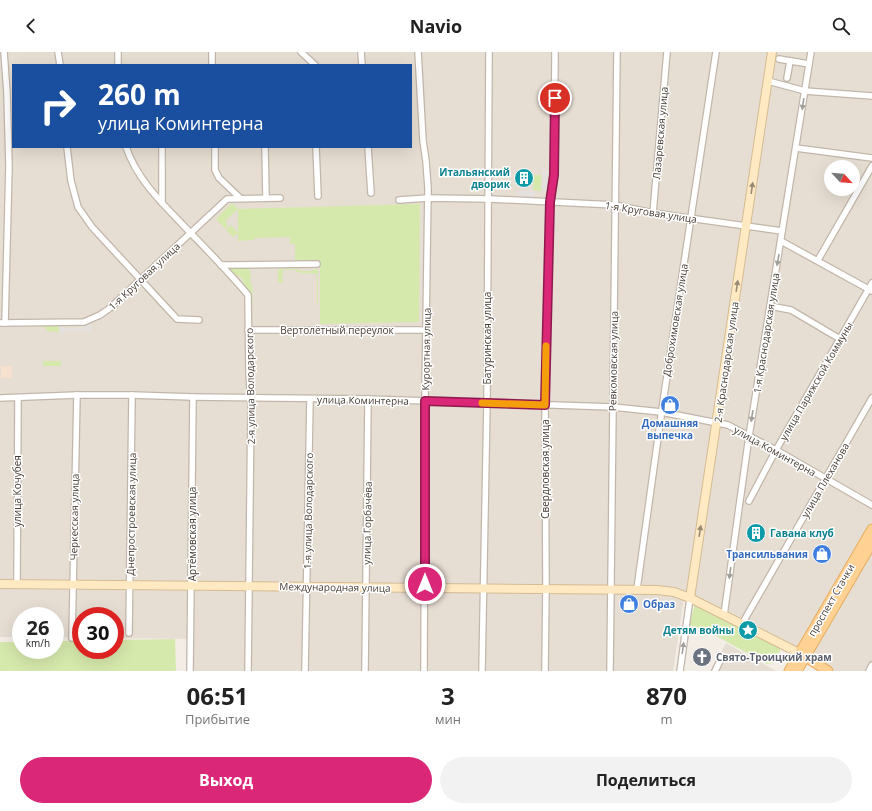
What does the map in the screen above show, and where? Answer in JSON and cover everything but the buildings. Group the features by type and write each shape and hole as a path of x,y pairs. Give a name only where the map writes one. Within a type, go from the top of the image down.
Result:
{"main road":[{"name":"2-я Краснодарская улица","path":"690,598 772,52"},
{"name":"проспект Стачки","path":"797,671 803,655 872,529"},
{"name":"проспект Стачки","path":"789,671 803,655 872,543"},
{"name":"Международная улица","path":"0,584 657,590 674,592 690,598 803,655"},
{"path":"803,655 828,671"}],"street":[{"path":"2,323 9,166 7,93 4,52"},
{"path":"58,52 60,64"},
{"path":"118,52 118,64"},
{"path":"212,52 212,64"},
{"path":"301,52 314,64"},
{"path":"362,52 362,64"},
{"name":"Курортная улица","path":"418,52 423,141 428,188 425,401 424,671"},
{"name":"Батуринская улица","path":"482,671 487,403 490,52"},
{"name":"Свердловская улица","path":"545,671 545,405 550,202 554,175 555,52"},
{"name":"Ревкомовская улица","path":"610,671 617,52"},
{"name":"Лазаревская улица","path":"653,213 667,52"},
{"name":"Доброхимовская улица","path":"637,589 661,412 716,52"},
{"name":"1-я Краснодарская улица","path":"724,615 749,436 812,52"},
{"path":"779,59 809,64"},
{"path":"787,78 790,61"},
{"path":"768,81 805,91 872,96"},
{"path":"67,148 70,181 78,207 92,228 177,319 199,320"},
{"name":"2-я улица Володарского","path":"126,148 131,162 142,179 162,203 248,295 251,406 248,671"},
{"path":"162,148 162,203"},
{"path":"214,148 215,170 219,178 240,198"},
{"path":"265,148 266,198"},
{"path":"316,148 318,196"},
{"path":"368,148 372,193"},
{"path":"796,148 872,158"},
{"path":"818,260 872,166"},
{"name":"1-я Круговая улица","path":"2,323 84,322 100,315 141,280 233,192"},
{"path":"227,199 280,198"},
{"name":"1-я Круговая улица","path":"399,200 428,198 488,199 615,205 653,213 782,232"},
{"path":"781,241 871,288"},
{"path":"221,265 317,264"},
{"name":"улица Парижской Коммуны","path":"749,502 776,450 871,288"},
{"path":"770,306 791,310 840,339"},
{"name":"Вертолётный переулок","path":"248,330 426,330"},
{"name":"улица Коминтерна","path":"0,398 77,395 132,395 193,398 368,399 613,407 661,412 728,424 872,505"},
{"name":"Черкесская улица","path":"72,607 77,395"},
{"name":"Днепростроевская улица","path":"129,633 132,395"},
{"name":"улица Кочубея","path":"17,585 18,398"},
{"name":"Артёмовская улица","path":"190,671 193,398"},
{"name":"улица Плеханова","path":"742,624 872,398"},
{"name":"1-я улица Володарского","path":"305,671 310,399"},
{"name":"улица Горбачёва","path":"365,671 368,399"},
{"name":"2-я Краснодарская улица","path":"680,671 690,598"},
{"path":"715,671 722,657"},
{"path":"868,671 872,665"}],"shaded area":[{"path":"0,52 872,52 872,523 799,650 685,591 673,671 188,671 189,639 124,638 124,607 72,607 72,638 64,637 64,607 12,607 12,637 0,637"},
{"path":"543,170 547,170 547,191 542,191"},
{"path":"518,191 534,191 534,197 518,196"},
{"path":"91,322 91,332 59,332 59,325 62,325 63,328 82,328 82,325"},
{"path":"1,366 12,366 12,378 1,378"},
{"path":"872,549 872,660 866,671 835,671 811,656"},
{"path":"726,643 776,671 710,671"}],"green space":[{"path":"534,175 541,175 541,191 533,190"},
{"path":"232,203 238,209 225,221 228,225 225,229 216,219"},
{"path":"420,204 419,322 320,324 320,261 295,261 295,244 290,244 290,238 295,237 254,238 254,240 238,241 238,209"},
{"path":"231,225 238,233 233,237 226,230"},
{"path":"231,268 249,268 251,274 250,283 252,283 253,305 251,293 242,283 244,280 239,275 236,277 231,271"},
{"path":"278,269 297,269 300,271 312,271 314,269 318,269 318,305 317,274 301,274 301,272 296,272 296,270 283,270 282,280 284,283 278,283"},
{"path":"43,325 59,325 59,332 46,331 46,327 43,328 42,331"},
{"path":"43,361 61,361 61,366 43,366"},
{"path":"695,604 782,647 773,663 767,664 709,632 689,625"},
{"path":"175,639 176,671 0,671 0,642 12,642 12,659 64,659 64,641 72,641 72,659 124,659 124,640"}],"slow traffic":[{"path":"482,403 545,405 546,346"}],"place":[{"name":"Итальянский дворик","path":"524,178"},
{"name":"Домашняя выпечка","path":"670,405"},
{"name":"Гавана клуб","path":"756,533"},
{"name":"Трансильвания","path":"822,554"},
{"name":"Образ","path":"629,604"},
{"name":"Детям войны","path":"748,630"},
{"name":"Свято-Троицкий храм","path":"702,657"}],"route":[{"path":"425,584 425,401 545,405 550,202 554,175 555,98"}]}
